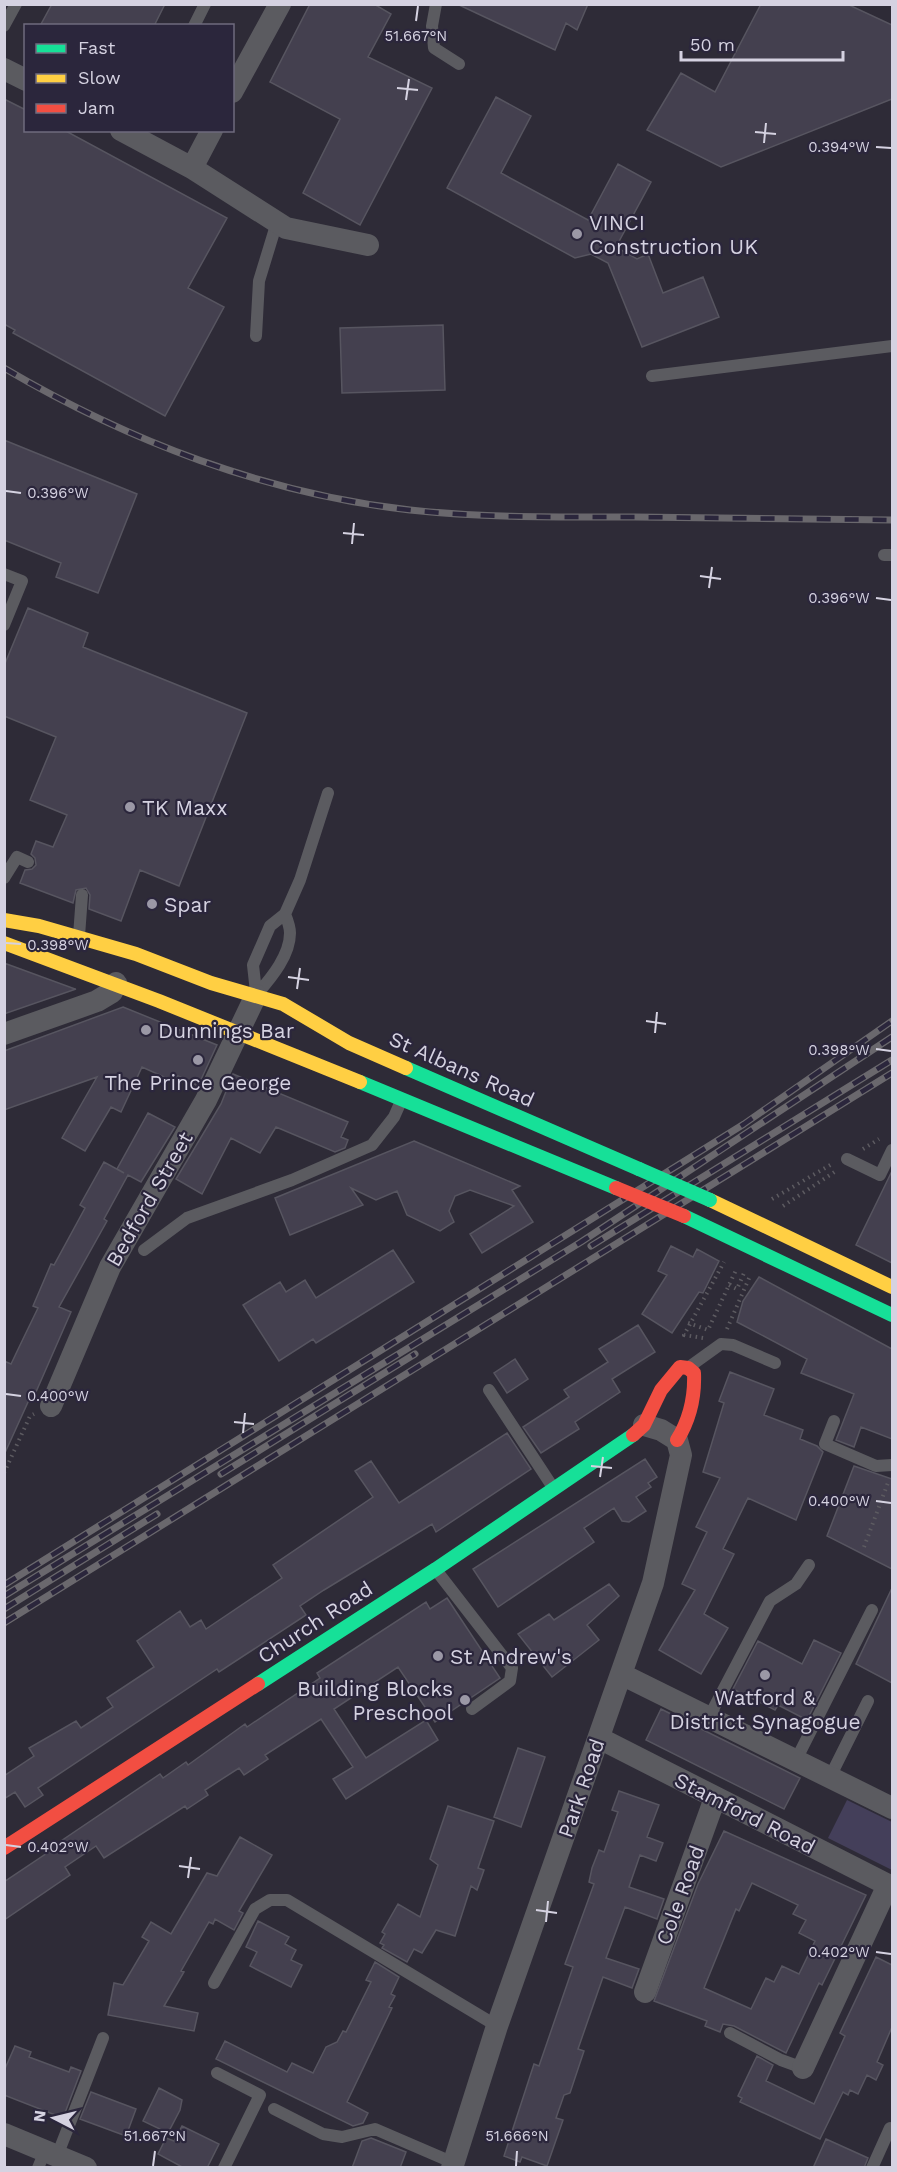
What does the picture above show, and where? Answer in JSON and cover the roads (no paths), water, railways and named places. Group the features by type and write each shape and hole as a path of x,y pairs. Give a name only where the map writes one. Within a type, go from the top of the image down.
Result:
{"main road":[{"name":"St Albans Road","path":"4,920 105,944 211,982 283,1004 349,1043 408,1086 616,1188 684,1216 892,1315"},
{"name":"St Albans Road","path":"4,944 116,972 240,1031 408,1086 639,1169 710,1200 892,1287"},
{"path":"105,944 116,972"},
{"path":"644,1425 661,1390 680,1367 688,1368 694,1373 695,1385 687,1426 677,1440"},
{"name":"Church Road","path":"4,1848 436,1569 625,1443 644,1425"}],"street":[{"path":"234,88 280,4"},
{"path":"4,69 24,79"},
{"path":"125,132 192,168 286,228 368,245"},
{"path":"192,168 211,132"},
{"path":"4,1034 97,1000 112,992 116,972"},
{"name":"Bedford Street","path":"51,1406 110,1267 206,1100 256,995"},
{"path":"644,1425 662,1430 677,1440"},
{"name":"Park Road","path":"453,2165 497,2026 653,1583 681,1455 677,1440"},
{"path":"621,1674 892,1808"},
{"name":"Stamford Road","path":"599,1738 890,1886"},
{"name":"Cole Road","path":"645,1992 715,1798"},
{"path":"804,2068 890,1886"},
{"path":"4,2134 47,2158 86,2168"}],"lane":[{"path":"4,26 16,4"},
{"path":"195,24 206,4"},
{"path":"436,4 432,26 434,48 459,64"},
{"path":"256,336 259,281 277,222"},
{"path":"652,376 892,346"},
{"path":"4,574 22,581 4,625"},
{"path":"256,995 253,965 270,926 285,914 300,880 328,793"},
{"path":"4,878 16,857 28,862"},
{"path":"79,937 82,896"},
{"path":"256,995 276,973 287,946 290,933 285,914"},
{"path":"144,1250 187,1218 292,1180 372,1145 394,1117 408,1086"},
{"path":"847,1159 880,1175 892,1150"},
{"path":"688,1368 721,1344 733,1345 775,1363"},
{"path":"489,1390 555,1490"},
{"path":"834,1421 825,1444 876,1466 892,1465"},
{"path":"709,1717 770,1601 796,1584 809,1565"},
{"path":"436,1569 512,1668 510,1682 472,1709"},
{"path":"796,1760 872,1610"},
{"path":"830,1777 868,1701"},
{"path":"214,1983 255,1909 270,1900 287,1900 497,2026"},
{"path":"730,2033 780,2060 804,2068"},
{"path":"47,2158 104,2038"},
{"path":"217,2073 260,2095 224,2168"},
{"path":"274,2109 323,2133 342,2137 363,2130 375,2129 453,2165"},
{"path":"872,2168 890,2128"}],"railway":[{"path":"4,368 100,419 149,441 251,477 357,502 438,513 494,516 892,520"},
{"path":"4,1585 744,1124 892,1021"},
{"path":"4,1596 581,1242 892,1037"},
{"path":"591,1246 892,1060"},
{"path":"4,1623 892,1073"},
{"path":"221,1474 415,1354"},
{"path":"4,1609 157,1514"}],"place":[{"name":"VINCI Construction UK","path":"577,234"},
{"name":"TK Maxx","path":"130,807"},
{"name":"Spar","path":"152,904"},
{"name":"Dunnings Bar","path":"146,1030"},
{"name":"The Prince George","path":"198,1060"},
{"name":"St Andrew's","path":"438,1656"},
{"name":"Watford & District Synagogue","path":"765,1675"},
{"name":"Building Blocks Preschool","path":"465,1700"}]}
